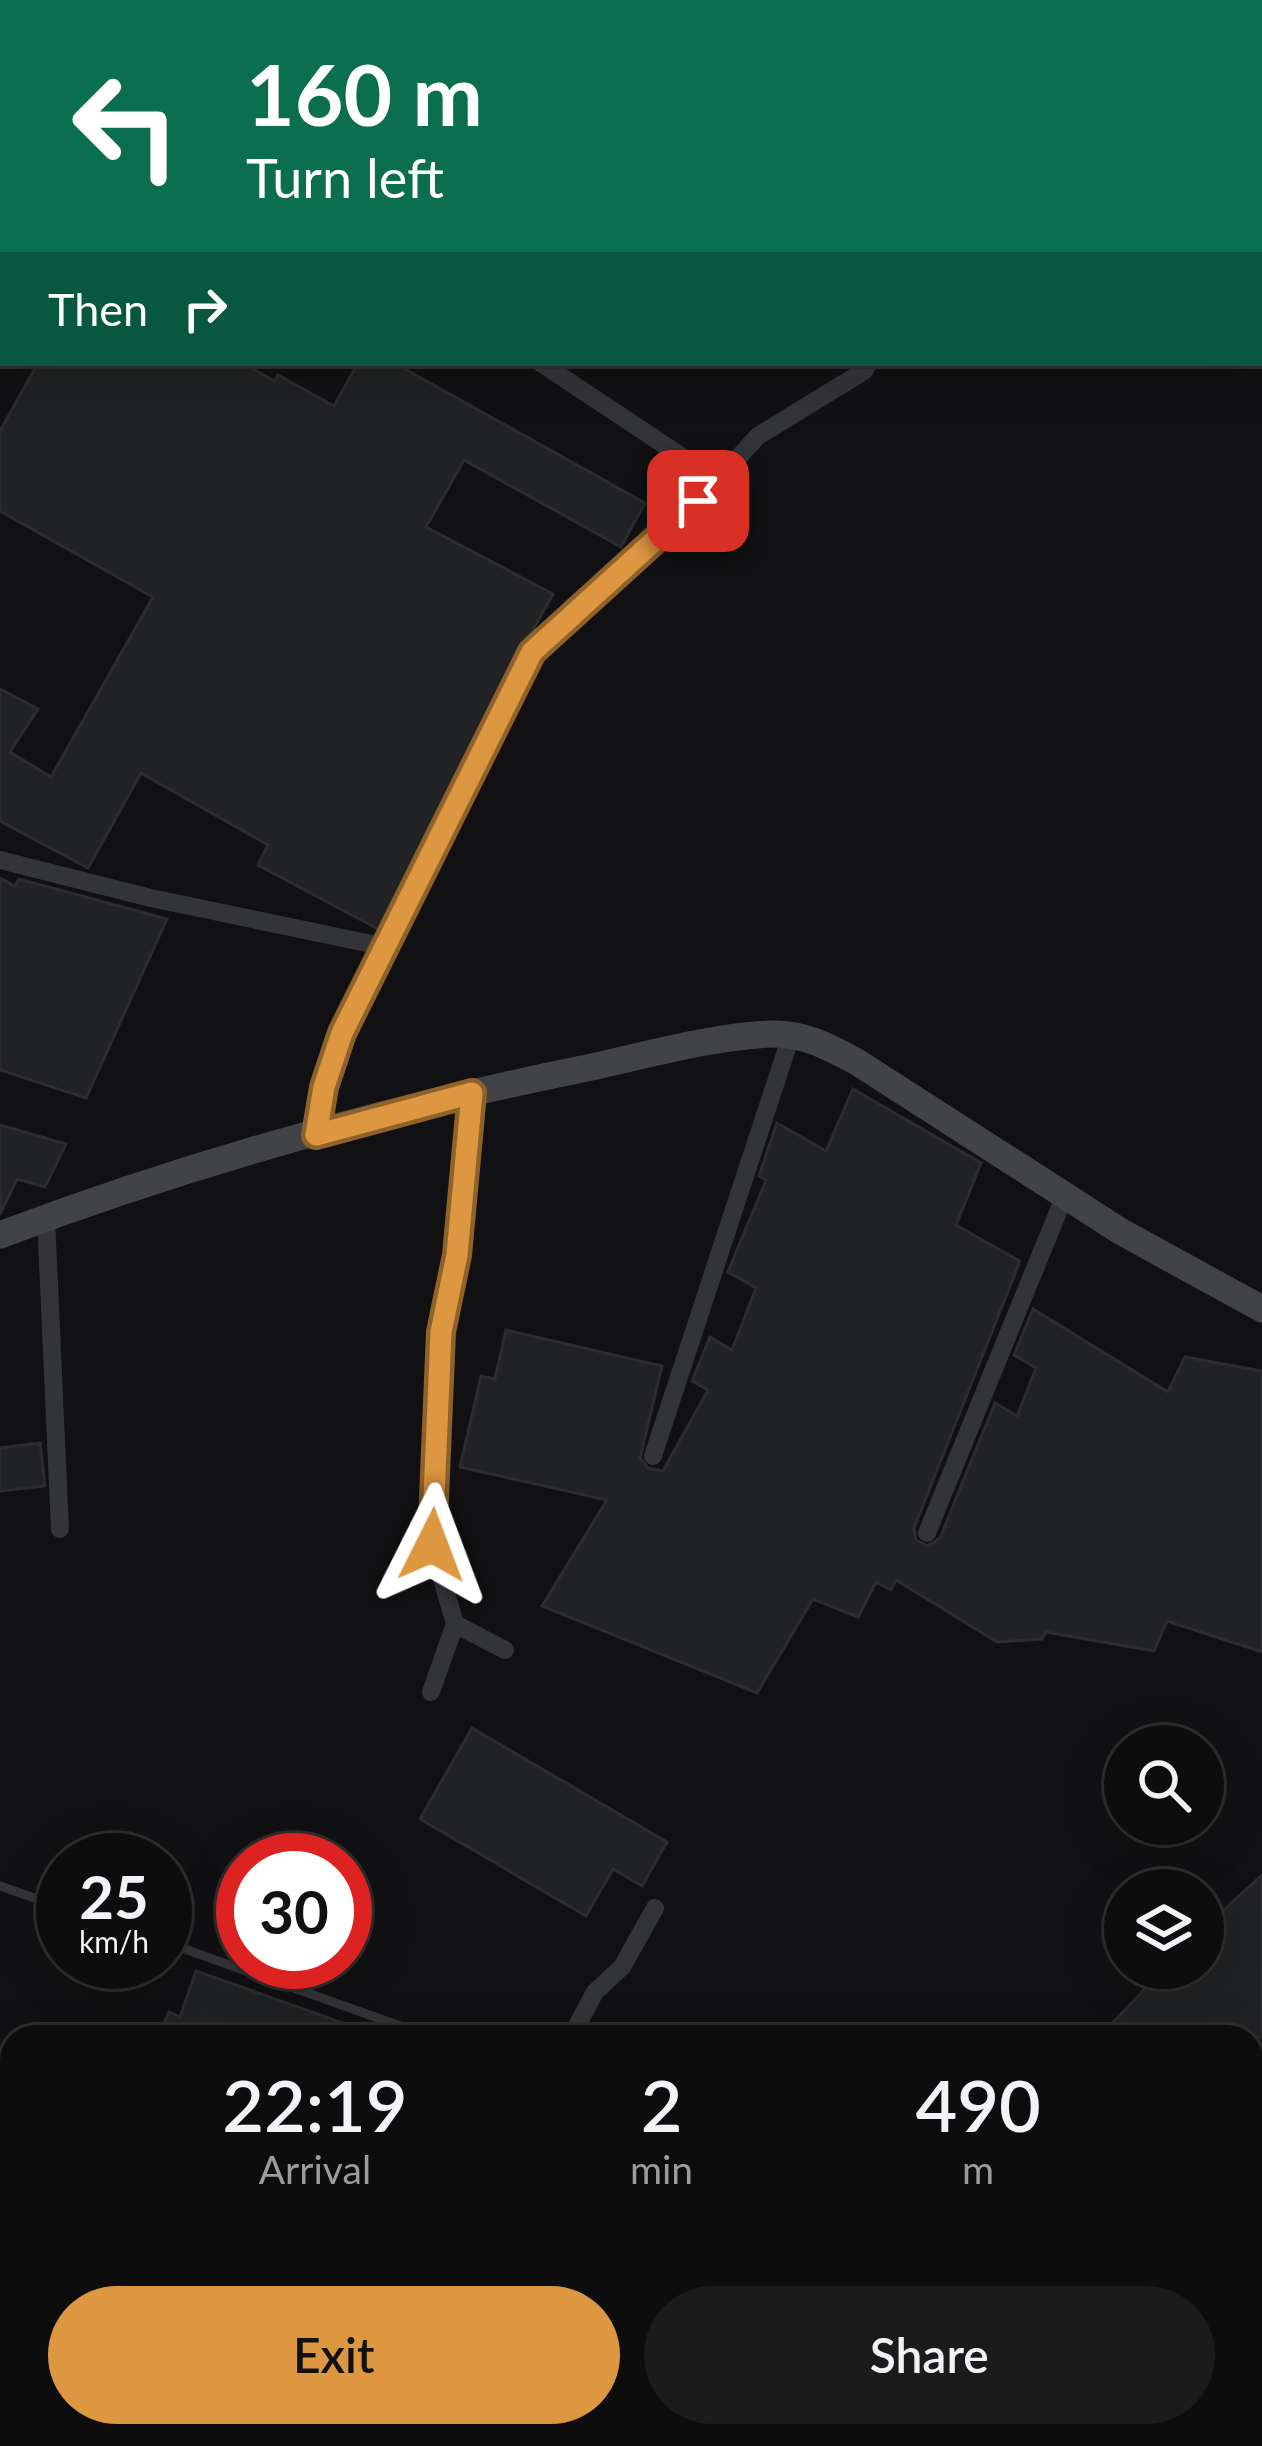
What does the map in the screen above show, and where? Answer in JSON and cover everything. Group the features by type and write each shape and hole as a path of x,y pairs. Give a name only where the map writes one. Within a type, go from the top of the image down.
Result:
{"street":[{"path":"546,366 717,480"},
{"path":"316,1135 324,1087 342,1033 532,652 758,436 867,366"},
{"path":"0,860 152,898 386,947"},
{"path":"0,1235 118,1190 472,1093 706,1043 774,1034 814,1040 857,1062 1065,1196 1262,1309"},
{"path":"653,1456 791,1036"},
{"path":"431,1691 454,1624 432,1545 441,1332 457,1255 472,1093"},
{"path":"927,1533 1065,1196"},
{"path":"46,1218 60,1529"},
{"path":"454,1624 505,1650"},
{"path":"577,2025 595,1992 622,1967 656,1908"}],"lane":[{"path":"0,1886 36,1899"},
{"path":"192,1952 397,2025"}],"building":[{"path":"36,366 248,366 275,381 278,375 334,406 356,366 399,366 645,503 621,547 464,460 426,527 553,594 520,646 378,929 258,865 268,845 141,773 88,868 0,821 0,689 38,709 10,752 51,777 153,597 0,511 0,431"},
{"path":"0,878 15,886 19,879 167,919 86,1098 0,1070"},
{"path":"853,1089 981,1163 956,1225 1020,1261 914,1528 916,1540 928,1546 940,1538 995,1403 1017,1416 1036,1368 1014,1355 1033,1309 1168,1392 1185,1357 1262,1371 1262,1652 1167,1621 1154,1651 1046,1632 1042,1639 997,1642 896,1580 891,1590 876,1582 858,1617 813,1599 757,1693 542,1606 607,1500 460,1467 481,1376 495,1379 506,1330 662,1366 640,1458 648,1468 663,1471 708,1390 692,1381 710,1337 732,1350 756,1288 728,1272 766,1180 759,1176 777,1123 826,1151"},
{"path":"0,1125 66,1144 45,1187 17,1179 0,1214"},
{"path":"40,1443 45,1486 0,1491 0,1448"},
{"path":"472,1728 667,1842 642,1886 613,1869 586,1916 420,1819"},
{"path":"1262,1875 1262,2025 1110,2025 1145,1989 1224,1989 1224,1910"},
{"path":"196,1971 216,1978 216,1989 247,1989 349,2025 163,2025 169,2012 180,2017"}],"route":[{"path":"432,1545 441,1332 457,1255 472,1093 316,1135 324,1087 342,1033 532,652 698,501"}]}
